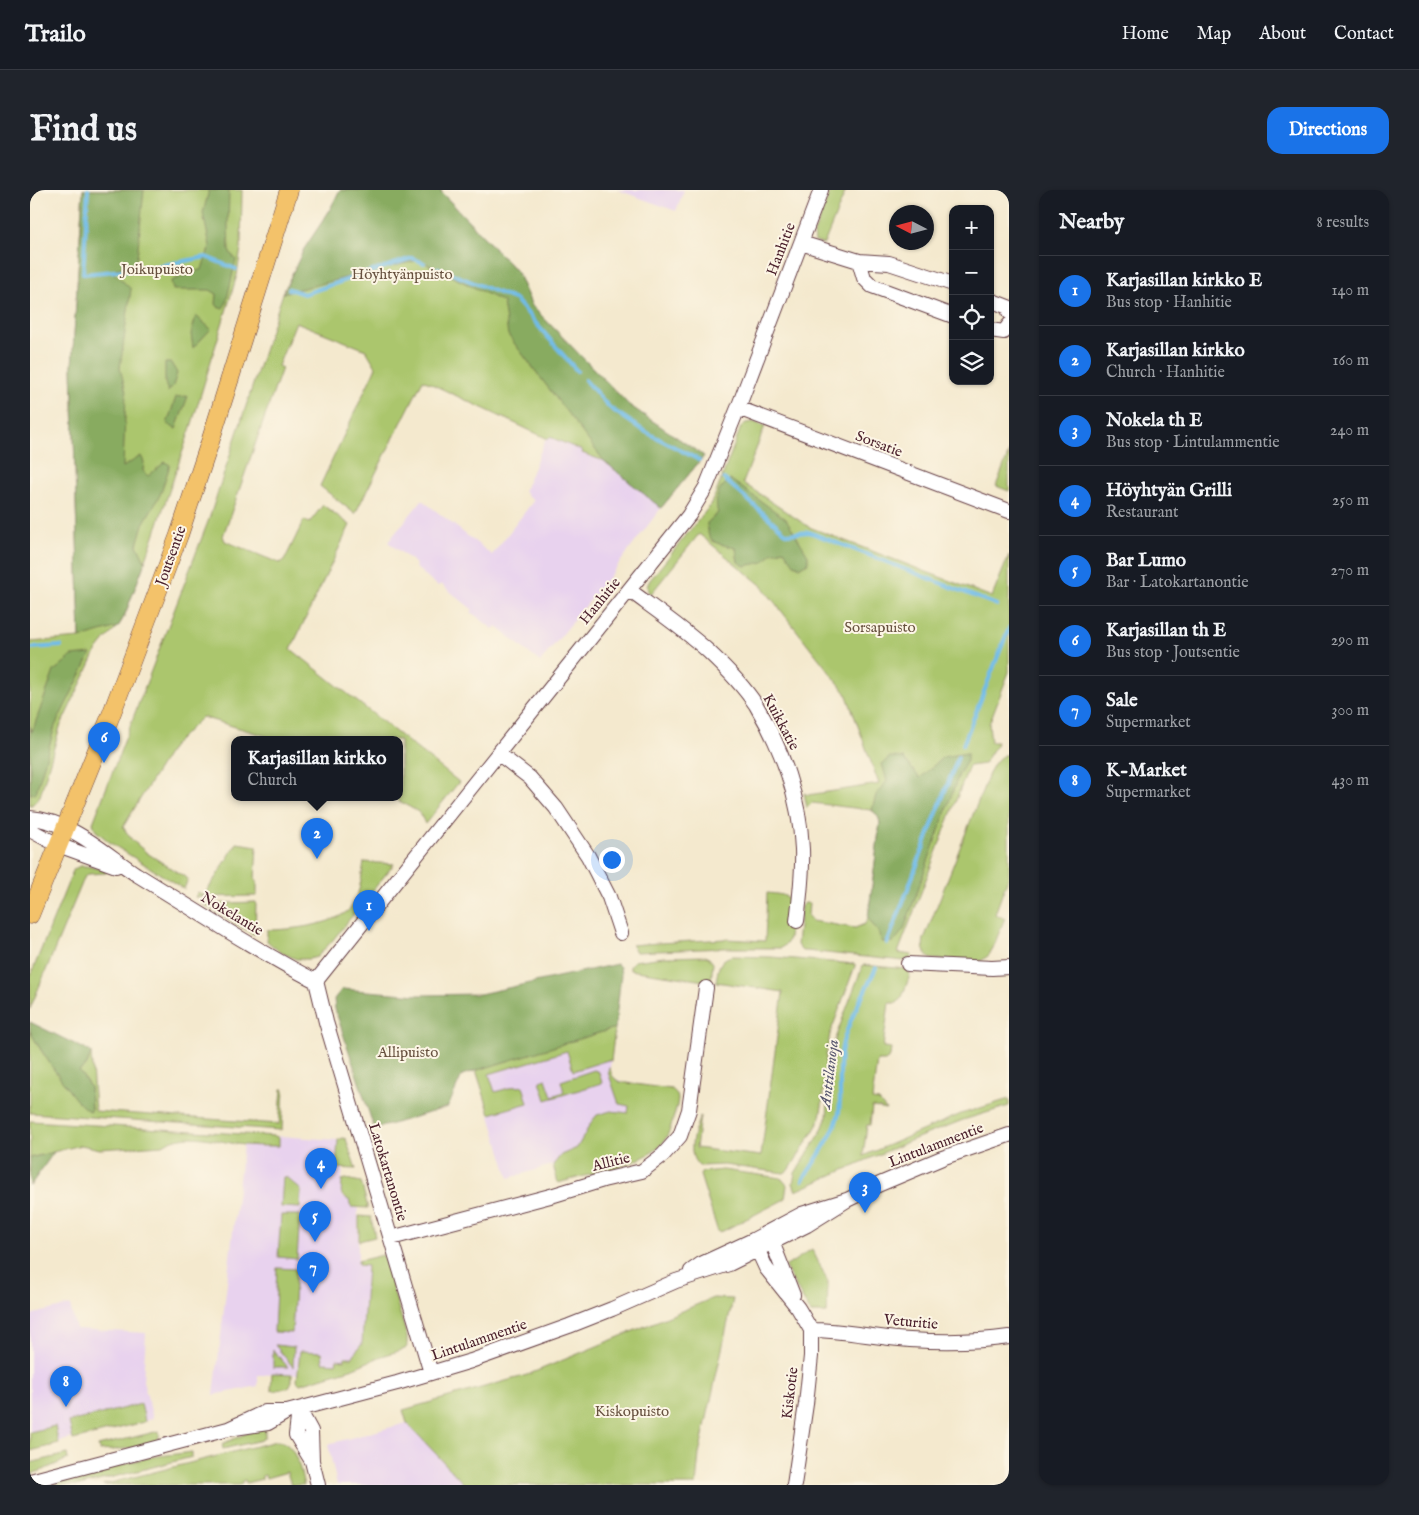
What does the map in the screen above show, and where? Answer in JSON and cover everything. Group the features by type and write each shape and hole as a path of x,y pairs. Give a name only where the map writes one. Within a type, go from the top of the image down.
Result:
{"main road":[{"name":"Joutsentie","path":"30,914 111,715 179,535 213,433 288,190"}],"street":[{"name":"Hanhitie","path":"316,981 689,515 706,487 821,190"},
{"path":"801,243 859,261 889,264 949,283"},
{"path":"859,261 864,278 872,286 949,315"},
{"path":"994,302 1008,308 1009,312"},
{"path":"994,331 1004,332 1009,325"},
{"name":"Sorsatie","path":"738,408 1009,511"},
{"name":"Kuikkatie","path":"630,590 677,625 715,658 751,698 769,730 785,766 798,813 802,848 802,874 797,921"},
{"path":"499,754 530,778 556,808 588,856 609,896 621,933"},
{"name":"Nokelantie","path":"30,818 40,819 62,837 134,872 287,967 316,981"},
{"name":"Nokelantie","path":"30,830 62,837"},
{"path":"908,964 992,968 1009,967"},
{"name":"Latokartanontie","path":"316,981 331,1040 431,1373"},
{"name":"Allitie","path":"391,1238 642,1171 664,1156 680,1136 689,1110 706,988"},
{"name":"Lintulammentie","path":"30,1481 228,1429 265,1412 293,1410 471,1361 612,1310 676,1281 729,1264 755,1245 770,1237 807,1225 847,1200 880,1184 942,1158 1009,1135"},
{"path":"770,1237 798,1308"},
{"path":"755,1245 766,1268 798,1308 811,1330"},
{"name":"Veturitie","path":"811,1330 830,1330 919,1340 958,1342 1009,1337"},
{"name":"Kiskotie","path":"794,1485 810,1365 811,1330"},
{"path":"293,1410 296,1435 312,1461 318,1485"}],"shaded area":[{"path":"618,190 684,190 676,211"},
{"path":"550,437 584,451 583,454 604,461 661,508 605,582 540,662 496,626 493,629 471,612 473,610 441,584 438,586 415,567 416,564 388,542 422,500 492,555 534,500 528,497 524,491 546,438 549,439"},
{"path":"615,1028 610,1068 613,1077 624,1083 671,1089 678,1095 677,1108 661,1145 641,1158 558,1183 552,1165 509,1178 476,1070"},
{"path":"278,1136 338,1140 336,1168 343,1169 341,1195 349,1200 351,1207 358,1209 358,1264 367,1265 362,1344 353,1357 336,1363 298,1361 297,1374 272,1373 258,1375 258,1386 214,1395 243,1145 279,1146"},
{"path":"70,1305 76,1329 146,1333 143,1381 153,1418 30,1449 30,1315"},
{"path":"407,1423 465,1485 337,1485 328,1444"}],"green space":[{"name":"Joikupuisto","path":"83,190 242,190 241,248 237,275 191,427 145,562 124,617 118,627 97,650 60,727 40,796 30,805 30,642 80,638 72,367"},
{"path":"83,190 144,190 135,263 116,269 114,273 131,289 120,368 126,392 123,467 141,456 144,462 143,471 148,476 165,462 170,465 160,495 143,524 137,545 145,562 124,617 118,627 80,638 72,367"},
{"path":"209,190 229,190 229,251 236,260 226,303 223,308 219,308 216,304 217,294 210,290 173,290 171,281 202,269 210,246 203,213"},
{"name":"Höyhtyänpuisto","path":"340,190 441,190 517,272 532,306 629,405 704,456 661,508 604,461 582,453 583,451 550,437 549,439 546,438 423,380 355,514 320,486 376,367 366,350 296,322 278,366 282,368 223,536 225,541 279,563 284,561 304,520 309,523 323,505 350,525 291,649 401,736 266,736 202,717 172,747 123,827 132,840 147,853 188,879 184,889 112,844 96,831 93,823 209,519 283,293 304,249 328,213"},
{"path":"340,190 441,190 517,272 532,306 629,405 704,456 661,508 604,461 508,335 503,302 419,260 283,293 304,249 328,213"},
{"path":"831,190 846,190 824,244 815,242 814,233"},
{"path":"196,316 211,329 193,348 191,334"},
{"path":"165,363 171,363 177,373 173,386 168,392 165,383"},
{"path":"188,396 176,429 167,424 176,397"},
{"name":"Sorsapuisto","path":"753,422 765,426 743,483 809,527 992,597 1009,555 1009,672 989,724 991,742 997,742 984,764 969,766 898,953 912,955 911,958 904,961 802,951 797,945 801,906 805,903 809,903 808,916 812,921 855,928 865,924 868,918 880,823 878,817 871,810 812,803 807,808 804,793 808,795 879,784 846,693 761,585 699,534 650,595 648,590 650,580 709,507 741,427 746,423","holes":["718,513 808,563 795,564 784,550 772,553 746,566 738,562 736,548 712,541 707,523"]},
{"path":"1009,452 1009,491 996,486"},
{"path":"731,480 786,519 808,555 808,563 800,567 794,564 784,550 772,553 764,562 745,566 738,562 736,548 719,544 711,539 707,523 718,513 717,498 720,490"},
{"path":"91,654 55,726 36,793 30,794 30,726 32,732 54,671 72,656"},
{"name":"Höyhtyänpuisto","path":"403,738 459,782 425,824 420,813 399,801 403,801"},
{"path":"967,753 967,761 959,774 904,929 894,942 882,942 878,932 868,918 880,823 878,816 872,810 876,795 887,781 882,764 890,757 903,758 920,778 943,757"},
{"path":"1004,755 1009,755 1009,875 995,914 1005,919 989,955 981,961 931,959 924,950 924,939 990,772 997,760"},
{"path":"237,843 257,846 255,880 257,880 257,896 195,897 198,892 204,896"},
{"path":"364,862 394,864 317,957 296,959 280,952 267,941 267,930 315,925 339,916 348,910 358,894"},
{"path":"80,866 105,870 106,873 85,876 30,1009 30,977 72,873 74,869"},
{"path":"767,893 785,896 794,902 789,937 787,943 781,948 723,948 636,952 632,945 725,939 765,941"},
{"path":"256,902 255,934 203,904"},
{"path":"705,956 713,963 711,982 630,970 630,965 634,961 664,957"},
{"path":"732,956 771,957 855,964 830,1034 819,1122 790,1169 784,1173 724,1165 699,1166 693,1155 692,1142 700,1116 696,1148 761,1156 783,992 716,982 721,963"},
{"name":"Allipuisto","path":"617,964 620,967 621,975 615,1028 462,1075 448,1107 374,1128 335,1009 334,999 342,989 418,995 480,994"},
{"path":"863,965 907,969 910,975 902,997 897,1003 889,1003 883,1047 891,1048 890,1057 885,1061 877,1061 872,1100 879,1101 886,1110 872,1107 870,1125 867,1125 863,1156 961,1114 1009,1099 1009,1106 963,1120 912,1140 796,1191 793,1183 795,1173 820,1134 827,1117 831,1057 836,1036"},
{"path":"30,1022 91,1052 87,1065 79,1071 90,1087 91,1111 78,1102 52,1067 32,1035"},
{"path":"615,1028 611,1061 608,1060 573,1071 567,1051 489,1074 495,1092 523,1086 528,1103 490,1114 476,1070"},
{"path":"30,1030 50,1063 91,1111 90,1087 79,1071 87,1065 91,1052 95,1111 279,1124 282,1089 284,1089 282,1129 30,1113"},
{"path":"609,1068 613,1076 620,1082 671,1089 676,1093 678,1102 668,1133 662,1144 642,1158 558,1183 553,1165 561,1155 577,1148 597,1115 611,1111 628,1113 629,1106 619,1104 608,1072"},
{"path":"594,1070 599,1072 602,1083 546,1100 540,1081 546,1079 552,1096 564,1092 561,1081"},
{"path":"30,1121 275,1136 279,1138 279,1146 244,1145 192,1137 172,1140 163,1145 100,1149 81,1145 30,1158"},
{"path":"346,1139 356,1169 336,1168 338,1140"},
{"path":"54,1152 30,1186 30,1158"},
{"path":"723,1170 781,1178 787,1185 785,1199 718,1232 700,1175 702,1172"},
{"path":"283,1177 286,1177 301,1190 300,1208 281,1207"},
{"path":"342,1180 361,1182 368,1208 351,1207 349,1200 343,1197 341,1192"},
{"path":"281,1215 300,1215 297,1259 278,1257"},
{"path":"359,1216 371,1217 375,1237 359,1241"},
{"path":"812,1249 828,1282 827,1313 811,1313 785,1267"},
{"path":"383,1255 407,1337 407,1346 405,1349 351,1369 300,1384 297,1381 300,1351 322,1352 323,1362 336,1363 337,1359 345,1360 345,1357 353,1357 362,1344 367,1266 358,1265 358,1261"},
{"path":"277,1268 296,1269 292,1333 274,1332"},
{"name":"Kiskopuisto","path":"713,1298 733,1299 699,1454 696,1485 465,1485 407,1423 403,1410 527,1375"},
{"path":"275,1345 294,1347 293,1367"},
{"path":"273,1350 288,1367 273,1367"},
{"path":"272,1373 292,1374 292,1381 289,1387 271,1390"},
{"path":"141,1404 144,1422 73,1440 69,1422"},
{"path":"55,1426 59,1444 30,1451 30,1432"},
{"path":"265,1428 265,1436 262,1440 223,1449 222,1444 247,1433"},
{"path":"159,1431 159,1437 156,1441 144,1446 100,1451 98,1446"},
{"path":"276,1441 283,1442 293,1451 299,1464 304,1485 291,1485 287,1472 266,1478 265,1475 262,1476 262,1479 246,1483 245,1480 242,1481 242,1484 238,1485 103,1485"},
{"path":"192,1452 192,1457 82,1485 47,1485 151,1457"},
{"path":"67,1454 68,1459 30,1474 30,1463"}],"waterway":[{"path":"88,190 83,274 147,268"},
{"path":"158,266 206,257 236,269"},
{"path":"289,289 304,294 412,258 424,263"},
{"path":"438,268 516,300 577,371"},
{"path":"585,380 610,408 644,431 699,460"},
{"path":"724,479 787,534 809,532 997,605"},
{"name":"Anttilanoja","path":"963,745 1009,628"},
{"path":"30,648 61,646"},
{"name":"Anttilanoja","path":"887,944 958,757"},
{"name":"Anttilanoja","path":"803,1180 829,1138 837,1120 840,1103 840,1059 843,1042 876,968"}],"place":[{"name":"Karjasillan th E","path":"104,763"},
{"name":"Karjasillan kirkko","path":"317,859"},
{"name":"Karjasillan kirkko E","path":"369,931"},
{"name":"Höyhtyän Grilli","path":"321,1189"},
{"name":"Nokela th E","path":"865,1213"},
{"name":"Bar Lumo","path":"315,1242"},
{"name":"Sale","path":"313,1293"},
{"name":"K-Market","path":"66,1407"}]}
